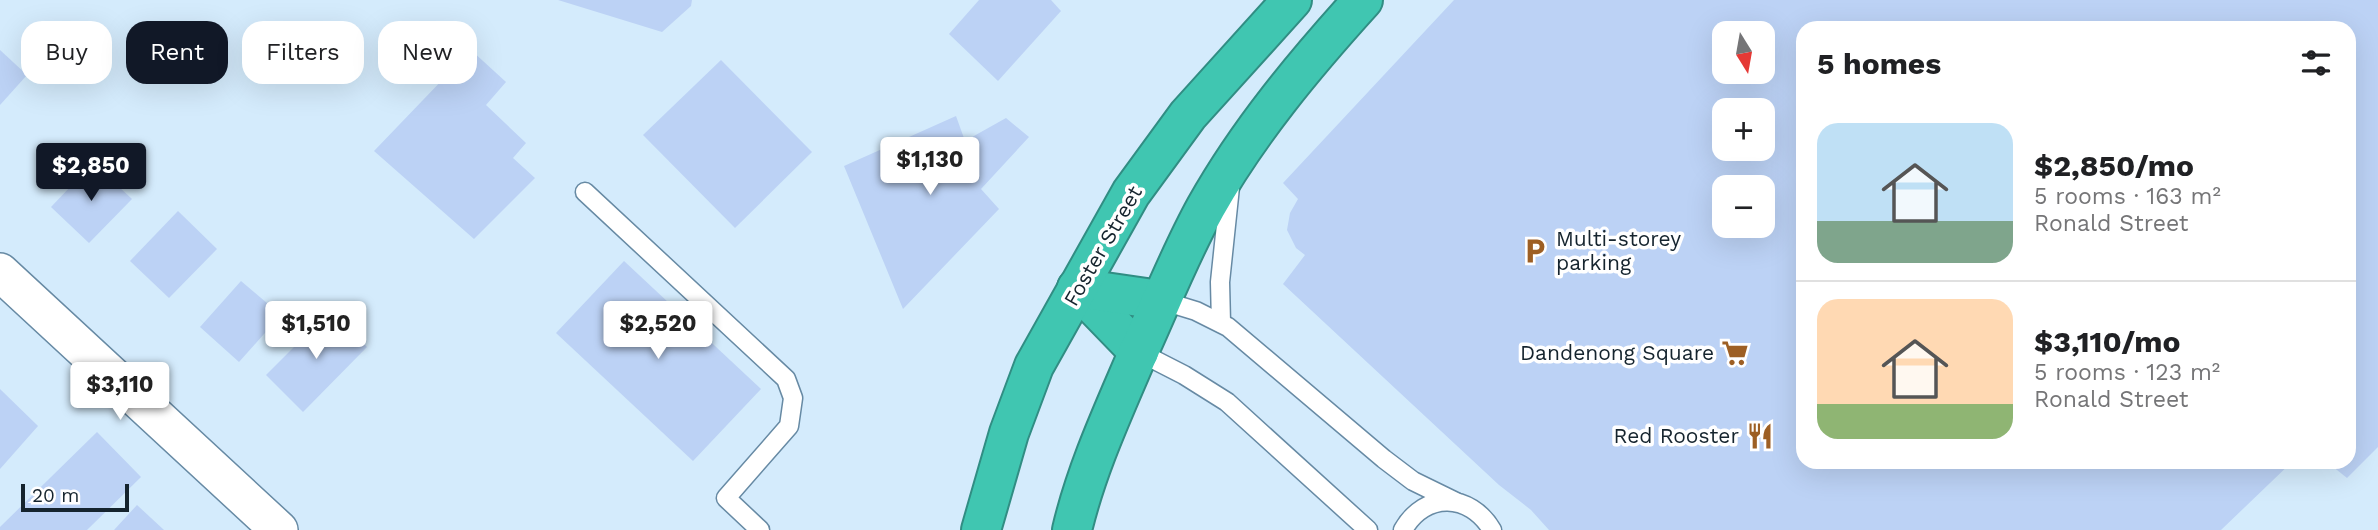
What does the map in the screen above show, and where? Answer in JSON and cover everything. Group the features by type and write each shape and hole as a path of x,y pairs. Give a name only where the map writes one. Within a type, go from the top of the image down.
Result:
{"highway":[{"name":"Foster Street","path":"981,530 1005,444 1034,366 1132,193 1180,126 1292,0"},
{"path":"1072,530 1080,496 1111,413 1181,255 1233,162 1278,102 1363,0"},
{"path":"1077,288 1160,300"},
{"path":"1077,288 1139,352"}],"street":[{"path":"0,272 279,530"}],"lane":[{"path":"1221,323 1220,282 1233,162"},
{"path":"585,192 786,379 793,398 789,425 726,498 760,530"},
{"path":"1160,300 1196,311 1221,323 1400,472 1424,487 1475,509 1492,530"},
{"path":"1139,352 1184,375 1227,402 1368,530"},
{"path":"1403,530 1412,516 1425,506 1456,502"}],"building":[{"path":"558,0 692,0 691,6 662,32"},
{"path":"979,0 1051,0 1061,11 998,81 949,34"},
{"name":"Multi-storey parking","path":"1454,0 2378,0 2378,447 2356,469 2356,21 1796,21 1796,469 2285,469 2221,530 1549,530 1531,510 1499,485 1283,284 1305,255 1296,248 1287,230 1290,213 1298,199 1283,183"},
{"path":"0,50 21,69 21,82 0,105"},
{"path":"477,55 506,82 486,105 526,143 513,158 535,178 474,239 374,151 438,84 477,84"},
{"path":"721,60 812,152 735,228 643,135"},
{"path":"956,116 965,141 1006,118 1029,137 981,189 999,209 903,309 844,166"},
{"path":"93,163 132,199 89,243 51,207"},
{"path":"178,211 217,249 169,298 130,261"},
{"path":"624,261 761,389 693,461 556,333"},
{"path":"241,281 281,315 239,362 200,327"},
{"path":"330,311 367,347 303,412 266,375"},
{"path":"0,389 38,426 0,469"},
{"path":"97,432 141,477 87,530 0,530 0,527"},
{"name":"Multi-storey parking","path":"2336,469 2356,469 2347,478"},
{"path":"137,505 164,530 114,530"}],"place":[{"name":"Multi-storey parking","path":"1535,251"},
{"name":"Dandenong Square","path":"1735,353"},
{"name":"Red Rooster","path":"1760,436"}]}
